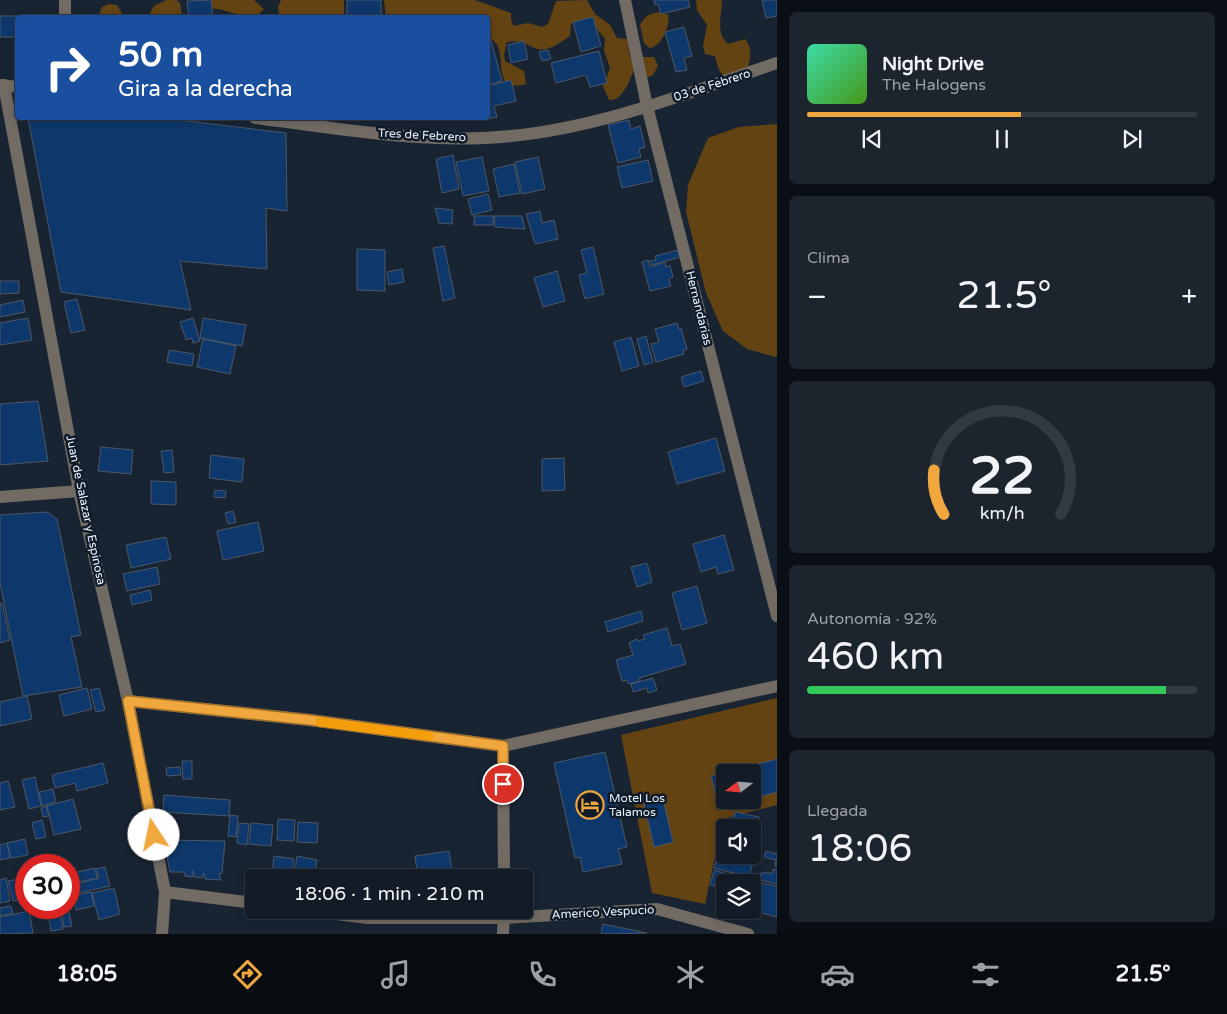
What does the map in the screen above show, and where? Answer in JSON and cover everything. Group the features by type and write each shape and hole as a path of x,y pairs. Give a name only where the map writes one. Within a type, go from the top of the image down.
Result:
{"street":[{"path":"65,0 65,15"},
{"name":"Hernandarias","path":"625,0 647,106 777,616"},
{"name":"03 de Febrero","path":"647,106 777,64"},
{"path":"2,85 15,87"},
{"name":"Juan de Salazar y Espinosa","path":"2,85 79,491 128,701 165,892 162,934"},
{"name":"Tres de Febrero","path":"271,120 382,134 453,139 511,136 583,124 647,106"},
{"path":"0,497 79,491"},
{"path":"128,701 310,720 503,746 777,686"},
{"path":"503,746 504,869"},
{"path":"165,892 245,902"},
{"name":"Americo Vespucio","path":"533,913 657,909 748,934"},
{"path":"503,934 504,919"}],"shaded area":[{"path":"166,0 177,0 180,3 182,15 149,15 154,6"},
{"path":"210,0 254,0 264,9 258,15 240,15 211,8"},
{"path":"281,0 344,0 344,15 279,15 278,7"},
{"path":"384,0 475,0 511,13 511,20 514,26 528,23 542,27 548,24 556,1 587,0 595,14 610,25 617,38 627,39 630,57 654,57 658,66 653,75 646,78 634,70 622,94 609,100 603,86 610,68 604,50 605,39 591,25 576,23 571,24 570,36 548,49 541,50 524,43 507,42 504,55 505,61 524,71 526,84 516,86 505,81 500,54 497,46 490,37 490,15 386,15"},
{"path":"696,0 722,0 720,29 724,40 728,44 745,39 749,46 750,54 747,69 723,76 715,56 705,54 703,46 707,25 697,10"},
{"path":"109,4 117,5 123,15 99,15 102,7"},
{"path":"661,12 668,15 668,24 661,40 649,48 644,43 640,25 649,15"},
{"path":"777,124 777,356 775,357 747,349 723,331 706,293 686,212 688,185 708,138 739,127"},
{"path":"777,698 777,805 723,819 716,819 716,852 705,904 652,893 621,735"}],"building":[{"path":"211,0 213,15 189,15 187,1"},
{"path":"347,0 381,0 381,15 347,15"},
{"path":"654,0 688,0 690,7 661,14 658,4 655,5"},
{"path":"762,0 777,0 777,16 766,18"},
{"path":"0,16 15,16 15,37 0,37"},
{"path":"593,17 601,46 581,52 573,22"},
{"path":"684,27 692,56 684,58 687,70 676,72 665,32"},
{"path":"490,36 502,81 490,84"},
{"path":"524,41 528,59 511,63 508,45"},
{"path":"548,50 551,59 542,61 539,52"},
{"path":"599,51 607,83 590,87 586,75 556,83 551,63"},
{"path":"511,80 516,101 494,106 497,117 490,119 490,85"},
{"path":"28,120 179,120 286,133 287,211 266,208 267,269 180,261 191,310 61,292"},
{"path":"629,120 631,129 640,126 645,147 639,149 641,157 618,163 608,125"},
{"path":"453,155 459,189 442,193 436,159"},
{"path":"482,157 489,191 463,196 456,162"},
{"path":"538,157 545,189 522,194 515,162"},
{"path":"648,160 653,181 622,188 617,167"},
{"path":"514,164 520,193 499,197 493,169"},
{"path":"488,194 492,210 472,215 468,199"},
{"path":"435,208 453,210 452,224 439,223"},
{"path":"540,211 542,223 554,220 558,239 535,244 526,214"},
{"path":"474,216 493,216 493,225 474,225"},
{"path":"494,216 522,216 525,229 495,227"},
{"path":"444,246 455,298 443,301 433,248"},
{"path":"593,247 604,294 585,299 579,275 587,273 581,250"},
{"path":"357,249 385,250 385,291 357,290"},
{"path":"678,250 680,257 652,265 650,261 656,260 655,256"},
{"path":"648,260 650,267 665,262 666,267 670,265 673,277 669,279 671,286 650,291 642,262"},
{"path":"402,269 404,282 389,285 387,272"},
{"path":"557,271 565,301 543,307 534,278"},
{"path":"0,281 19,281 19,293 0,294"},
{"path":"77,299 85,330 71,333 64,302"},
{"path":"23,300 25,312 0,317 0,305"},
{"path":"28,318 32,340 0,345 0,323"},
{"path":"193,318 200,341 193,343 192,338 186,340 180,322"},
{"path":"203,318 246,325 242,346 200,338"},
{"path":"677,323 679,329 681,328 687,349 683,350 684,354 656,362 651,344 659,342 655,329"},
{"path":"646,336 653,362 644,365 637,339"},
{"path":"631,337 639,366 622,371 614,342"},
{"path":"203,339 236,346 230,374 197,367"},
{"path":"169,350 194,354 192,366 167,362"},
{"path":"701,371 704,381 684,387 681,377"},
{"path":"38,401 48,461 0,465 0,404"},
{"path":"716,438 725,471 677,484 668,452"},
{"path":"101,447 133,450 131,474 98,471"},
{"path":"172,450 174,472 164,473 161,451"},
{"path":"211,455 244,459 242,482 209,478"},
{"path":"564,458 565,490 542,491 542,459"},
{"path":"151,481 176,482 176,505 151,504"},
{"path":"215,490 226,491 225,498 214,497"},
{"path":"233,511 236,522 228,524 225,513"},
{"path":"47,512 57,519 81,635 71,637 82,687 23,696 0,583 0,515"},
{"path":"258,522 264,551 223,560 217,531"},
{"path":"724,535 734,570 718,574 716,567 701,572 693,544"},
{"path":"166,537 171,559 131,568 126,545"},
{"path":"647,563 652,582 637,587 631,567"},
{"path":"157,567 160,584 127,591 123,574"},
{"path":"697,586 707,623 682,630 672,593"},
{"path":"150,590 152,600 132,605 130,595"},
{"path":"0,603 2,603 10,640 0,643"},
{"path":"641,611 643,621 608,632 605,622"},
{"path":"667,628 672,646 680,644 686,664 639,678 640,681 629,684 627,680 622,681 616,660 633,655 629,643 637,639 638,641 645,639 643,635"},
{"path":"653,678 657,690 648,693 647,688 633,692 631,684"},
{"path":"87,688 92,709 64,716 59,695"},
{"path":"99,688 105,710 96,712 90,690"},
{"path":"27,696 32,719 0,726 0,702"},
{"name":"Motel Los Talamos","path":"605,752 627,847 618,849 622,864 583,872 580,857 575,858 554,763"},
{"path":"777,759 777,792 761,796 761,764 758,764"},
{"path":"182,761 192,761 192,779 183,779"},
{"path":"103,763 108,783 77,791 75,783 55,788 52,775"},
{"path":"180,767 181,775 167,776 166,768"},
{"path":"716,775 716,795 711,776"},
{"path":"35,777 41,806 29,809 22,780"},
{"path":"8,781 15,807 0,810 0,783"},
{"path":"53,789 56,802 42,806 39,792"},
{"path":"164,795 230,800 229,816 163,812"},
{"path":"73,799 81,829 54,835 47,806"},
{"path":"663,799 673,842 654,847 644,804"},
{"path":"46,806 49,816 43,817 41,808"},
{"path":"735,812 759,817 759,819 733,819"},
{"path":"230,815 238,816 236,837 228,836"},
{"path":"278,819 295,820 294,841 277,840"},
{"path":"42,820 46,837 36,839 32,823"},
{"path":"298,822 318,823 317,843 297,842"},
{"path":"239,823 249,824 247,845 237,843"},
{"path":"251,823 273,825 271,846 249,844"},
{"path":"25,839 28,854 15,854 15,857 11,858 7,843"},
{"path":"164,840 225,841 222,873 219,874 221,880 205,879 204,873 202,878 194,877 194,872 192,871 193,877 185,876 184,872 170,872"},
{"path":"7,843 10,858 0,860 0,845"},
{"path":"449,851 452,869 417,869 415,856"},
{"path":"766,851 777,854 777,867 775,866 776,860 764,857"},
{"path":"274,856 294,859 293,869 273,869"},
{"path":"297,856 317,860 316,869 295,869"},
{"path":"716,861 716,864 753,864 750,874 737,874 714,868"},
{"path":"105,867 110,886 80,893 80,883 99,878 96,869"},
{"path":"95,868 97,878 80,882 80,871"},
{"path":"773,869 777,870 777,884 761,880 761,873 773,873"},
{"path":"714,870 727,874 716,874 716,886 710,885"},
{"path":"6,878 10,901 0,903 0,880"},
{"path":"15,880 15,901 13,901 8,881"},
{"path":"761,883 777,886 777,917 761,913"},
{"path":"114,888 120,914 99,920 92,893"},
{"path":"91,892 94,906 80,909 80,894"},
{"path":"11,906 13,913 0,916 0,908"},
{"path":"15,914 15,919 30,919 33,933 0,934 0,917"},
{"path":"49,919 61,919 63,929 51,931"},
{"path":"63,919 70,919 72,926 64,927"},
{"path":"603,924 647,933 601,934"}],"slow traffic":[{"path":"320,722 429,736"}],"place":[{"name":"Motel Los Talamos","path":"590,805"}],"route":[{"path":"154,835 128,701 310,720 503,746 503,784"}]}
